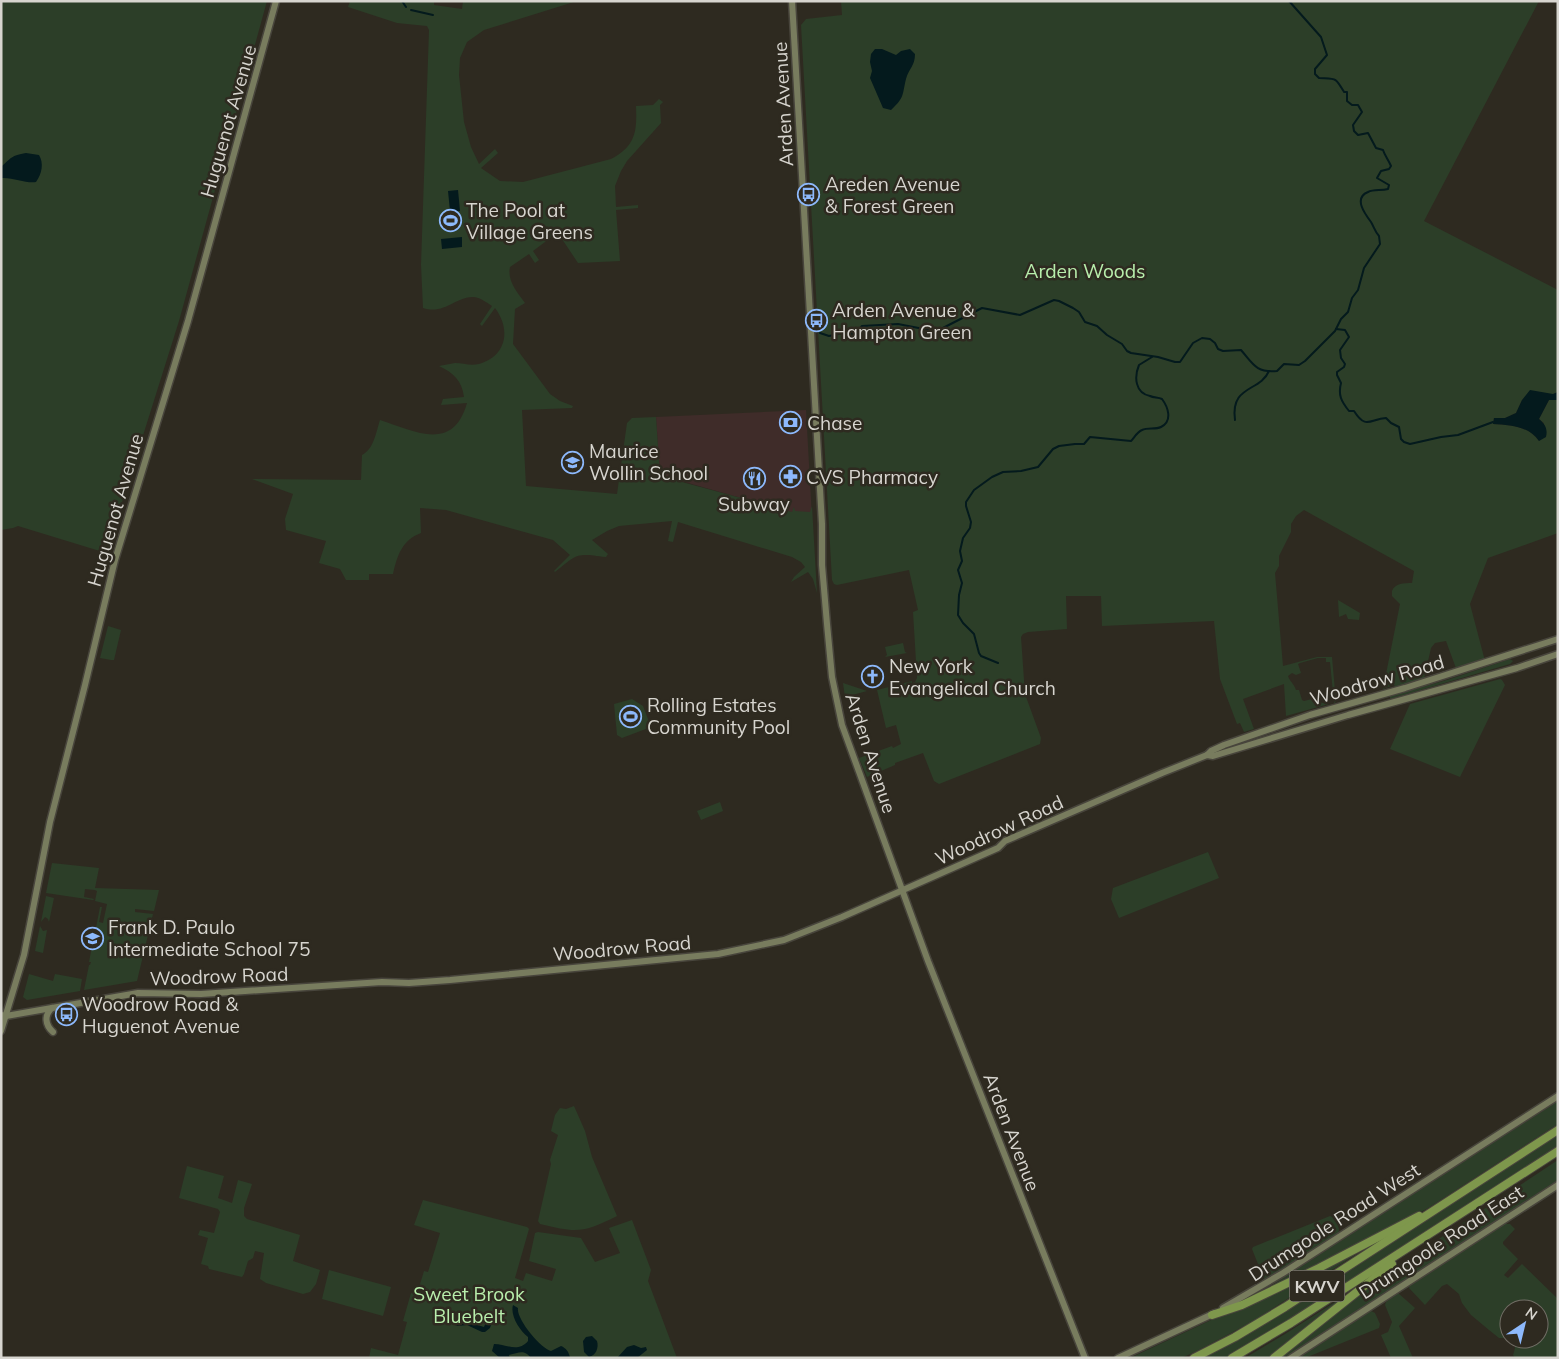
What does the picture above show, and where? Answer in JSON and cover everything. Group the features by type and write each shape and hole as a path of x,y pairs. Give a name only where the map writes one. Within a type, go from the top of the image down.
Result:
{"highway":[{"name":"KWV","path":"1194,1358 1268,1318 1558,1130"},
{"name":"KWV","path":"1232,1358 1274,1334 1558,1150"},
{"path":"1212,1315 1242,1305 1340,1258 1408,1221 1437,1208"},
{"path":"1274,1358 1432,1232"}],"street":[{"name":"Huguenot Avenue","path":"1,1032 4,1015 24,955 50,822 85,686 114,560 188,321 276,1"},
{"name":"Arden Avenue","path":"792,1 822,524 822,565 832,677 842,725 850,752 902,892 1085,1358"},
{"name":"Woodrow Road","path":"1207,756 1211,751 1224,745 1310,715 1414,685 1558,639"},
{"name":"Woodrow Road","path":"4,1015 143,993 201,994 382,982 417,982 718,954 784,940 902,892 998,848 1005,841 1162,773 1207,756 1213,756 1348,715 1517,668 1558,654"},
{"path":"53,1007 48,1012 46,1020 47,1026 53,1032"},
{"name":"Drumgoole Road West","path":"1118,1358 1212,1315 1283,1273 1558,1096"},
{"name":"Drumgoole Road East","path":"1290,1358 1558,1185"}],"shaded area":[{"path":"806,410 812,518 660,475 656,417"}],"green space":[{"path":"1,1 267,1 179,321 107,550 103,552 18,526 1,530"},
{"path":"350,1 434,1 434,5 462,9 463,1 577,1 484,30 467,42 460,58 459,75 464,122 471,147 479,164 495,149 498,153 481,168 500,181 523,182 611,159 626,149 633,137 636,123 636,106 653,105 659,99 663,102 660,105 661,123 627,161 615,186 616,207 638,205 638,208 616,210 620,261 578,263 562,239 553,236 533,251 539,260 535,263 529,254 510,267 511,282 525,303 515,309 513,344 550,394 560,401 573,406 572,408 522,410 526,486 617,494 627,423 632,418 656,417 660,476 792,512 794,507 795,511 810,512 812,506 817,593 813,579 808,572 791,582 805,567 801,562 792,557 678,522 673,542 668,541 672,521 619,526 607,531 592,540 608,554 606,557 578,556 568,561 555,572 570,555 553,540 446,510 420,508 421,533 409,540 401,549 393,574 369,574 369,580 346,580 340,569 319,563 326,541 286,530 285,519 293,494 252,479 361,480 362,455 372,444 380,420 419,433 442,433 452,428 461,419 467,403 441,405 443,399 464,397 461,386 456,378 439,366 455,363 479,364 496,355 504,341 503,324 495,308 482,326 480,324 492,306 479,298 468,297 438,309 423,308 421,265 429,30 427,26 397,23 348,7"},
{"name":"Arden Woods","path":"841,1 1539,1 1424,221 1558,290 1558,392 1522,400 1516,413 1505,418 1494,418 1493,424 1525,429 1539,441 1544,423 1539,419 1549,400 1558,400 1558,533 1488,558 1470,604 1485,661 1457,671 1446,641 1435,643 1431,648 1424,679 1383,689 1400,604 1392,596 1392,591 1393,588 1403,583 1412,583 1414,571 1304,510 1296,516 1291,524 1291,532 1279,556 1279,566 1275,573 1283,666 1317,657 1332,657 1336,702 1334,703 1330,662 1326,662 1326,658 1318,658 1300,663 1298,664 1301,673 1296,675 1292,673 1288,676 1296,690 1299,690 1302,700 1312,699 1311,696 1313,695 1318,702 1329,704 1286,716 1284,684 1243,699 1254,729 1244,732 1240,723 1237,724 1220,679 1214,621 1102,626 1101,596 1066,596 1067,629 1028,632 1021,637 1025,694 1041,738 1040,744 939,784 934,781 923,753 895,763 895,765 867,777 859,758 901,744 896,725 886,728 877,690 912,681 912,683 915,682 917,678 913,612 918,610 909,570 837,585 832,580 801,25 806,19 842,15"},
{"path":"1338,600 1360,613 1359,620 1348,619 1346,614 1339,617"},
{"path":"108,626 121,630 114,660 100,658"},
{"path":"903,643 907,653 885,657 887,655 885,647"},
{"path":"1510,659 1513,661 1510,664 1390,699 1390,696"},
{"path":"1500,679 1505,685 1460,777 1390,749 1410,704"},
{"path":"843,683 867,691 845,697"},
{"name":"Rolling Estates Community Pool","path":"632,699 643,706 651,727 622,738 617,735 614,704"},
{"path":"720,802 723,811 701,820 697,811"},
{"path":"1208,852 1219,878 1119,918 1111,899 1113,888"},
{"path":"52,863 99,868 95,888 159,890 154,911 135,909 135,912 153,914 137,981 84,990 91,962 89,962 94,936 97,933 95,933 100,907 102,907 99,922 103,923 107,904 95,901 97,891 95,890 85,889 84,897 93,900 46,893"},
{"path":"46,896 54,898 49,922 45,917 41,922"},
{"path":"40,926 43,931 47,930 43,953 35,951"},
{"path":"29,974 53,981 55,974 82,979 80,991 27,1000 23,997"},
{"path":"1558,1101 1558,1124 1430,1207 1366,1242 1260,1293"},
{"path":"574,1106 585,1131 592,1157 617,1216 596,1226 580,1230 563,1229 540,1224 538,1221 551,1164 550,1160 558,1135 551,1131 555,1115 560,1108 566,1109"},
{"path":"1558,1135 1558,1147 1310,1307 1226,1358 1203,1358 1274,1319"},
{"path":"1558,1160 1558,1180 1287,1356 1279,1358 1378,1279"},
{"path":"187,1166 224,1176 218,1198 232,1203 238,1180 252,1184 244,1208 244,1216 247,1219 300,1235 293,1261 320,1270 316,1284 310,1292 303,1294 266,1283 260,1279 264,1253 255,1251 253,1258 248,1261 242,1277 209,1269 208,1266 201,1264 208,1238 198,1235 200,1230 214,1233 220,1212 218,1209 179,1198"},
{"name":"Sweet Brook Bluebelt","path":"423,1200 527,1227 529,1229 515,1278 523,1281 526,1273 552,1281 556,1269 529,1261 535,1233 581,1238 595,1262 620,1253 609,1228 632,1220 651,1270 648,1281 677,1358 369,1358 371,1348 398,1355 407,1322 403,1321 411,1293 417,1294 424,1271 428,1272 440,1233 414,1225"},
{"path":"1330,1216 1337,1224 1338,1234 1264,1279 1252,1249 1253,1247"},
{"path":"1505,1224 1510,1224 1515,1229 1503,1244 1518,1259 1504,1275 1508,1278 1522,1264 1558,1299 1558,1358 1515,1358 1513,1355 1515,1349 1549,1349 1549,1299 1499,1299 1499,1338 1471,1315 1462,1303 1459,1294 1447,1284 1442,1286 1425,1305 1409,1288"},
{"path":"1354,1253 1355,1255 1252,1322 1195,1352 1181,1358 1130,1358"},
{"name":"Sweet Brook Bluebelt","path":"329,1270 391,1287 383,1316 322,1299"},
{"path":"1357,1288 1273,1358 1245,1358 1285,1334"},
{"path":"1398,1293 1415,1308 1399,1326 1413,1358 1391,1358 1381,1335 1388,1332 1392,1322 1385,1305 1386,1302"},
{"path":"1371,1311 1375,1313 1380,1324 1379,1328 1305,1358 1299,1358"}],"water":[{"path":"875,49 882,49 896,55 901,51 910,49 915,54 902,96 891,110 883,108 870,78 872,71 871,54"},
{"path":"26,153 39,155 41,158 42,168 36,182 1,178 1,167 12,157"},
{"path":"458,190 460,211 450,211 448,191"},
{"path":"462,237 462,247 442,249 441,239"},
{"path":"1530,390 1553,394 1558,392 1558,400 1549,400 1539,419 1547,432 1546,437 1539,441 1525,429 1493,424 1494,418 1505,418 1516,413 1522,400"},
{"path":"513,1305 518,1308 518,1313 525,1326 541,1345 551,1351 561,1346 567,1350 570,1358 531,1358 526,1353 521,1352 509,1355 510,1358 500,1358 492,1351 494,1344 520,1347 528,1341 528,1337 514,1318"},
{"path":"450,1320 468,1322 484,1327 486,1322 491,1325 485,1332 482,1332 467,1325 458,1326 449,1323"},
{"path":"592,1336 597,1341 598,1346 595,1353 589,1357 584,1352 583,1341 586,1337"},
{"path":"634,1345 641,1348 646,1347 647,1350 637,1358 617,1358 627,1347"}],"waterway":[{"path":"402,1 406,7"},
{"path":"820,333 829,336 843,333 855,334 862,326 898,324 934,331 982,308 1020,315 1054,300 1079,312 1085,322 1097,326 1131,353 1180,362 1193,343 1202,338 1210,339 1218,349 1223,351 1241,350 1252,363 1264,371 1277,371 1284,364 1299,365 1305,361 1335,331 1341,319 1348,312 1352,298 1358,290 1364,268 1380,244 1379,236 1366,215 1361,198 1370,191 1388,189 1389,185 1377,178 1381,171 1389,169 1391,166 1383,150 1376,148 1368,133 1358,135 1354,131 1353,125 1362,112 1358,105 1352,105 1347,101 1347,92 1344,92 1335,80 1319,78 1315,74 1315,69 1327,55 1321,37 1289,1"},
{"path":"411,10 433,15"},
{"path":"1336,329 1345,330 1349,337 1340,350 1341,358 1345,364 1344,367 1337,372 1341,383 1341,398 1349,411 1354,411 1365,422 1386,418 1399,427 1401,439 1410,444 1458,435 1493,422"},
{"path":"998,663 981,656 974,634 958,615 962,583 958,570 962,561 960,551 963,538 970,528 971,522 966,502 974,490 992,477 1003,472 1021,471 1038,467 1053,449 1059,446 1084,444 1090,437 1131,441 1142,430 1159,428 1165,424 1168,414 1162,399 1141,392 1136,379 1139,365 1152,357"},
{"path":"1235,420 1235,409 1241,395 1265,378 1269,371"}],"place":[{"name":"Areden Avenue & Forest Green","path":"809,195"},
{"name":"The Pool at Village Greens","path":"450,221"},
{"name":"Arden Avenue & Hampton Green","path":"816,321"},
{"name":"Chase","path":"791,423"},
{"name":"Maurice Wollin School","path":"573,462"},
{"name":"CVS Pharmacy","path":"790,477"},
{"name":"Subway","path":"754,478"},
{"name":"New York Evangelical Church","path":"873,677"},
{"name":"Rolling Estates Community Pool","path":"631,716"},
{"name":"Frank D. Paulo Intermediate School 75","path":"92,938"},
{"name":"Woodrow Road & Huguenot Avenue","path":"66,1015"}]}
